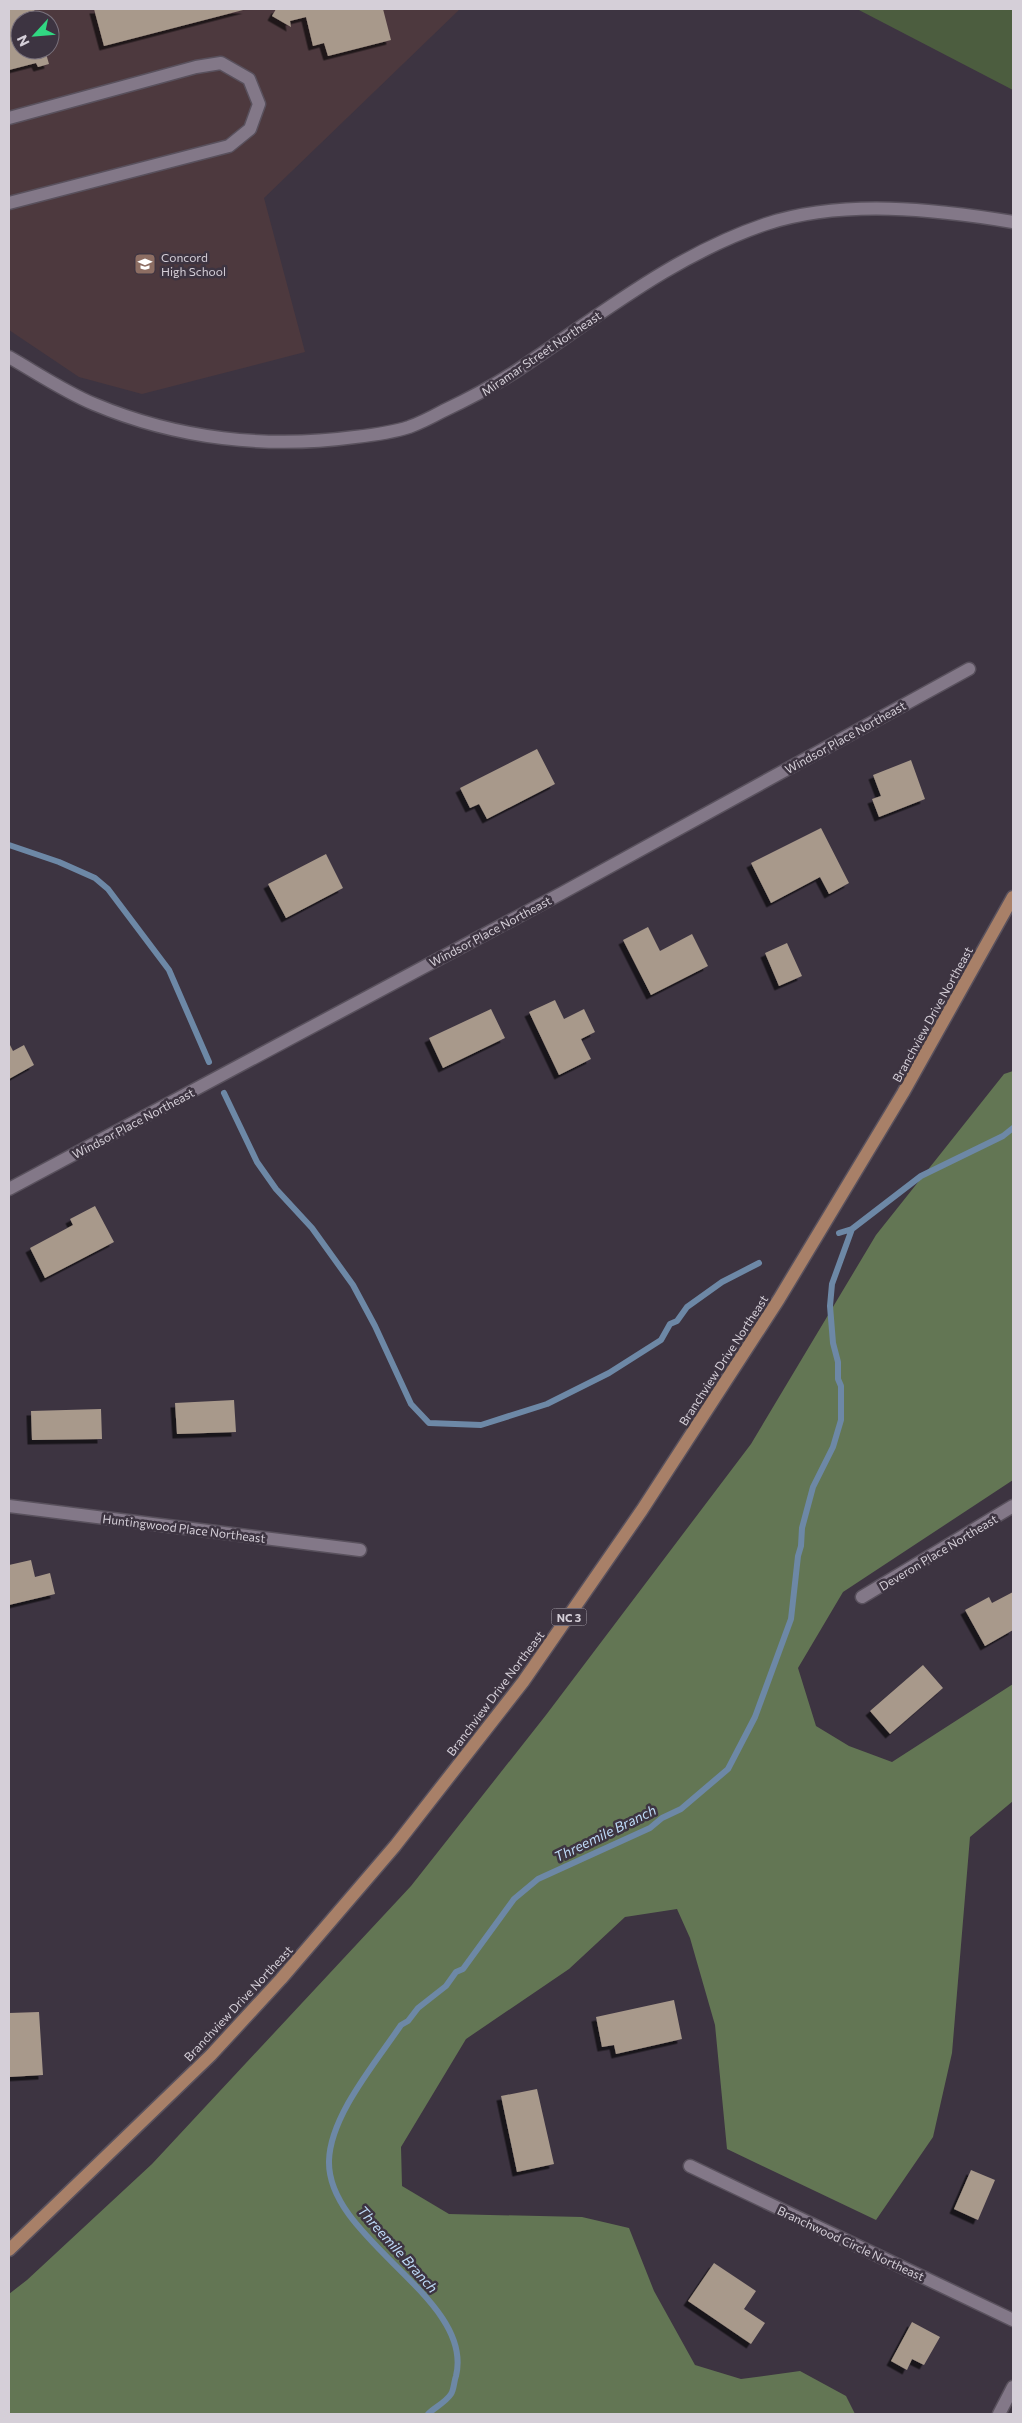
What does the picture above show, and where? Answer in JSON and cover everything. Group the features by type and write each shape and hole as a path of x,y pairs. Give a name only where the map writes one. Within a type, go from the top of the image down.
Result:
{"main road":[{"name":"Branchview Drive Northeast","path":"9,2250 211,2055 281,1978 395,1846 523,1682 642,1510 784,1290 903,1093 1013,897"}],"street":[{"path":"9,118 196,67 221,63 249,79 259,104 250,129 229,146 9,203"},
{"name":"Miramar Street Northeast","path":"9,357 94,404 169,429 254,442 315,443 390,432 410,427 486,391 647,280 709,246 767,224 807,213 857,208 960,213 1013,222"},
{"name":"Windsor Place Northeast","path":"9,1190 562,893 969,669"},
{"name":"Huntingwood Place Northeast","path":"9,1506 360,1550"},
{"name":"Deveron Place Northeast","path":"862,1597 1013,1506"},
{"name":"Branchwood Circle Northeast","path":"690,2166 1013,2320"},
{"path":"999,2414 1013,2387"}],"shaded area":[{"name":"Concord High School","path":"9,9 460,9 264,198 305,352 142,394 79,377 9,330"}],"green space":[{"path":"857,9 1013,9 1013,90"},
{"path":"1013,1071 1013,1480 843,1592 798,1668 816,1726 849,1746 892,1762 1013,1684 1013,1801 970,1837 952,2053 933,2137 876,2220 727,2149 715,2025 690,1938 677,1909 625,1917 569,1969 466,2039 401,2147 402,2186 449,2214 582,2217 629,2228 654,2291 695,2365 741,2379 800,2371 846,2396 855,2414 9,2414 9,2294 27,2280 152,2164 411,1886 546,1715 751,1444 876,1235 1004,1074"}],"building":[{"path":"9,9 34,9 10,10 10,60 48,60 49,64 38,67 36,63 9,70"},
{"path":"94,9 247,9 104,46"},
{"path":"276,9 383,9 391,40 328,56 324,43 313,46 306,17 290,21 291,27 272,16"},
{"path":"537,749 555,784 487,819 479,804 470,808 460,788"},
{"path":"911,760 925,799 879,817 872,799 881,796 873,775"},
{"path":"821,828 849,883 829,894 820,877 771,903 751,863"},
{"path":"326,854 343,888 286,918 268,884"},
{"path":"648,927 660,951 692,934 708,966 651,995 623,940"},
{"path":"787,943 802,976 779,986 765,953"},
{"path":"555,1000 564,1019 584,1009 595,1032 581,1039 591,1059 559,1075 529,1012"},
{"path":"491,1009 505,1038 443,1068 429,1038"},
{"path":"9,1043 13,1051 24,1045 34,1065 9,1079"},
{"path":"95,1206 114,1242 45,1278 30,1248 73,1225 70,1219"},
{"path":"234,1400 236,1432 177,1434 175,1403"},
{"path":"101,1409 102,1439 32,1440 31,1411"},
{"path":"31,1560 35,1577 50,1573 55,1594 9,1605 9,1565"},
{"path":"1013,1592 1013,1630 985,1646 965,1610 989,1597 992,1603"},
{"path":"923,1665 943,1688 890,1734 870,1711"},
{"path":"674,2000 682,2039 616,2054 614,2045 602,2047 596,2017"},
{"path":"39,2012 43,2075 9,2077 9,2013"},
{"path":"537,2089 554,2164 517,2172 501,2096"},
{"path":"971,2170 995,2180 978,2220 954,2209"},
{"path":"714,2263 756,2291 744,2309 765,2323 751,2344 688,2301"},
{"path":"912,2322 940,2337 924,2365 912,2359 907,2370 891,2361"}],"waterway":[{"path":"9,845 59,862 95,878 108,889 169,970 209,1062"},
{"path":"224,1093 257,1162 276,1189 312,1228 353,1285 375,1326 411,1404 429,1423 481,1425 547,1404 609,1373 661,1340 670,1324 677,1321 687,1307 722,1282 759,1263"},
{"name":"Threemile Branch","path":"428,2414 446,2400 452,2392 456,2376 456,2348 444,2321 424,2295 373,2243 351,2217 335,2190 329,2161 331,2144 337,2126 367,2072 401,2025 408,2021 418,2008 446,1986 456,1972 463,1969 514,1899 538,1879 650,1828 662,1818 681,1809 728,1769 755,1717 791,1619 802,1528 813,1487 833,1447 841,1420 841,1386 838,1379 838,1362 833,1343 830,1306 832,1284 852,1229 921,1176 1003,1136 1013,1128"},
{"path":"839,1233 852,1229"}],"place":[{"name":"Concord High School","path":"145,264"}]}
